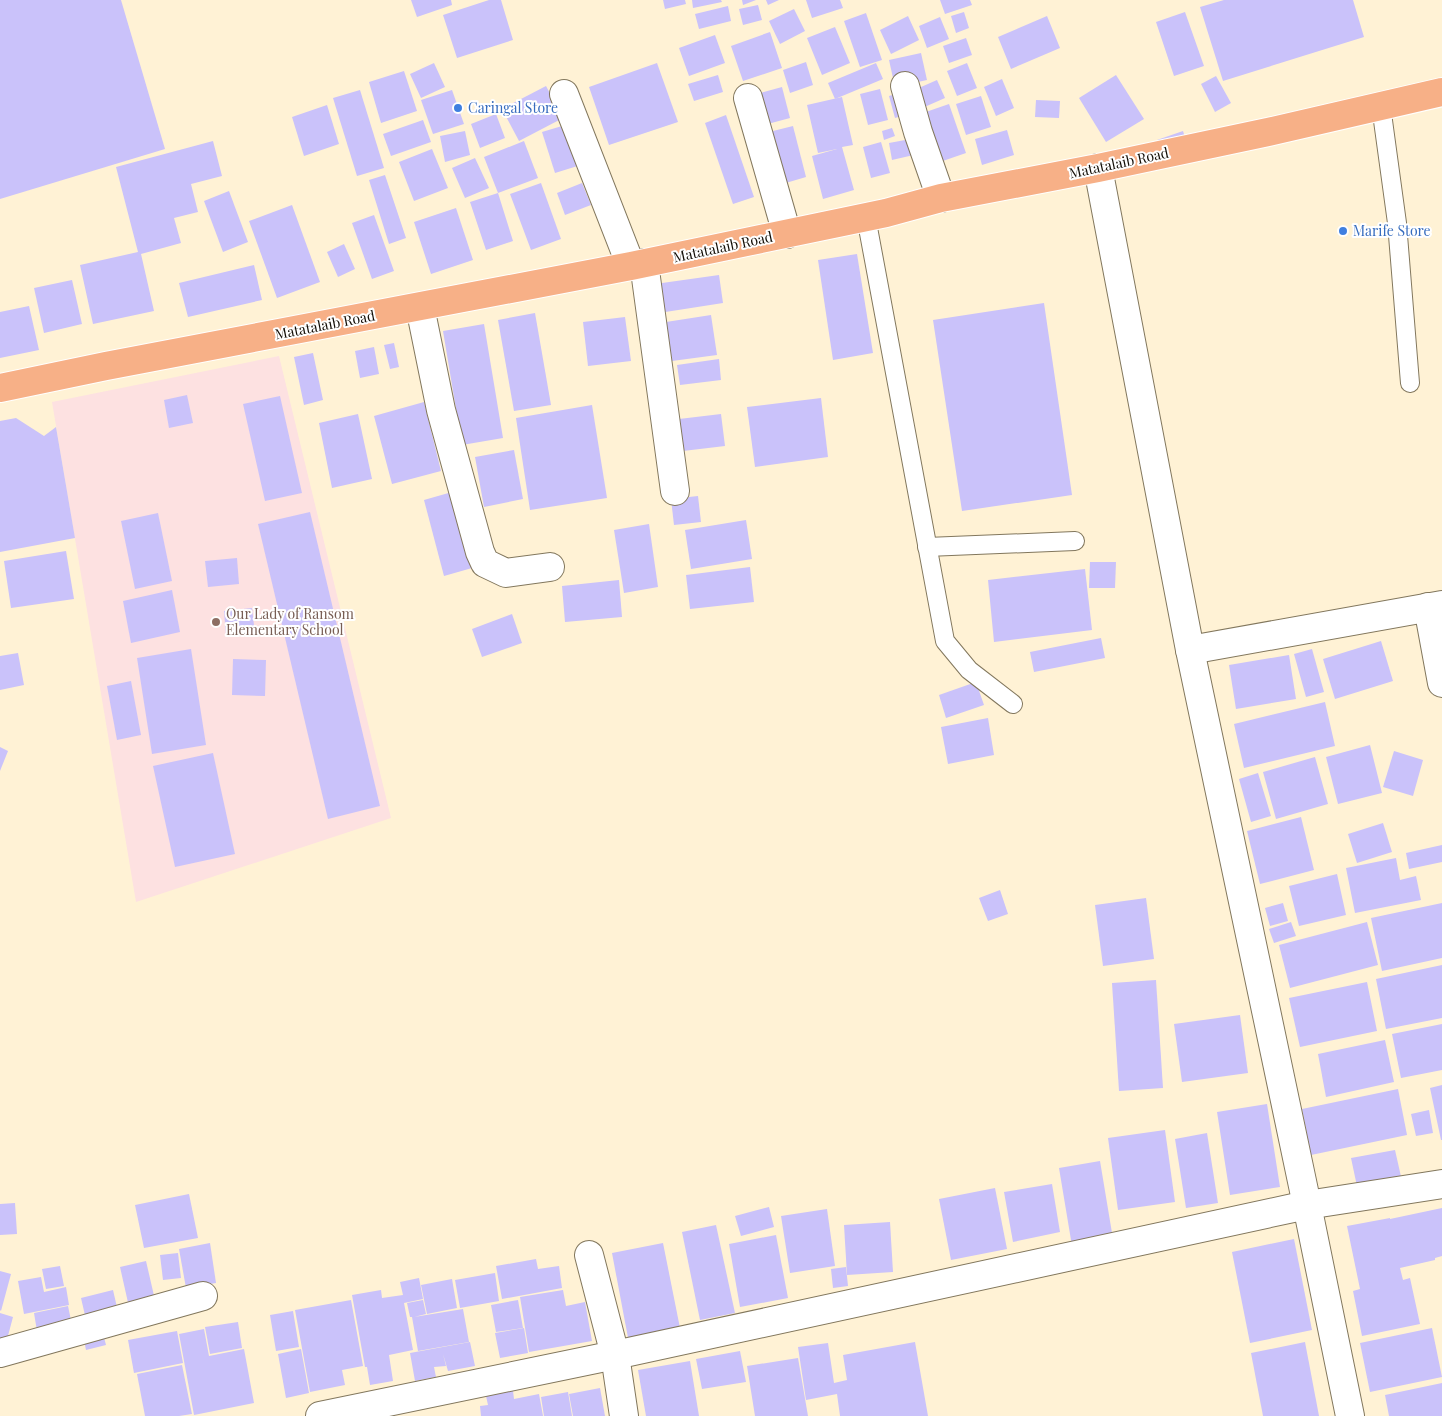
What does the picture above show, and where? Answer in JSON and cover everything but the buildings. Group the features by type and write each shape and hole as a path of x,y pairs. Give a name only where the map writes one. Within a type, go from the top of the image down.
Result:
{"main road":[{"name":"Matatalaib Road","path":"0,388 787,234 941,198 1098,168 1442,92"}],"street":[{"path":"905,86 918,132 941,198"},
{"path":"564,94 637,264 675,491"},
{"path":"748,98 787,234"},
{"path":"1098,168 1190,650 1350,1416"},
{"path":"420,307 440,410 480,552 485,563 506,573 550,567"},
{"path":"1190,650 1435,606 1442,683"},
{"path":"320,1416 615,1355 1307,1205 1442,1184"},
{"path":"589,1255 615,1355 624,1416"},
{"path":"0,1353 203,1296"}],"lane":[{"path":"1381,106 1397,223 1410,383"},
{"path":"866,217 945,641 969,670 1013,704"},
{"path":"927,547 1075,542"}],"shaded area":[{"name":"Our Lady of Ransom Elementary School","path":"279,356 391,818 136,902 52,402"}],"place":[{"name":"Caringal Store","path":"458,108"},
{"name":"Marife Store","path":"1343,231"},
{"name":"Our Lady of Ransom Elementary School","path":"216,622"}]}
